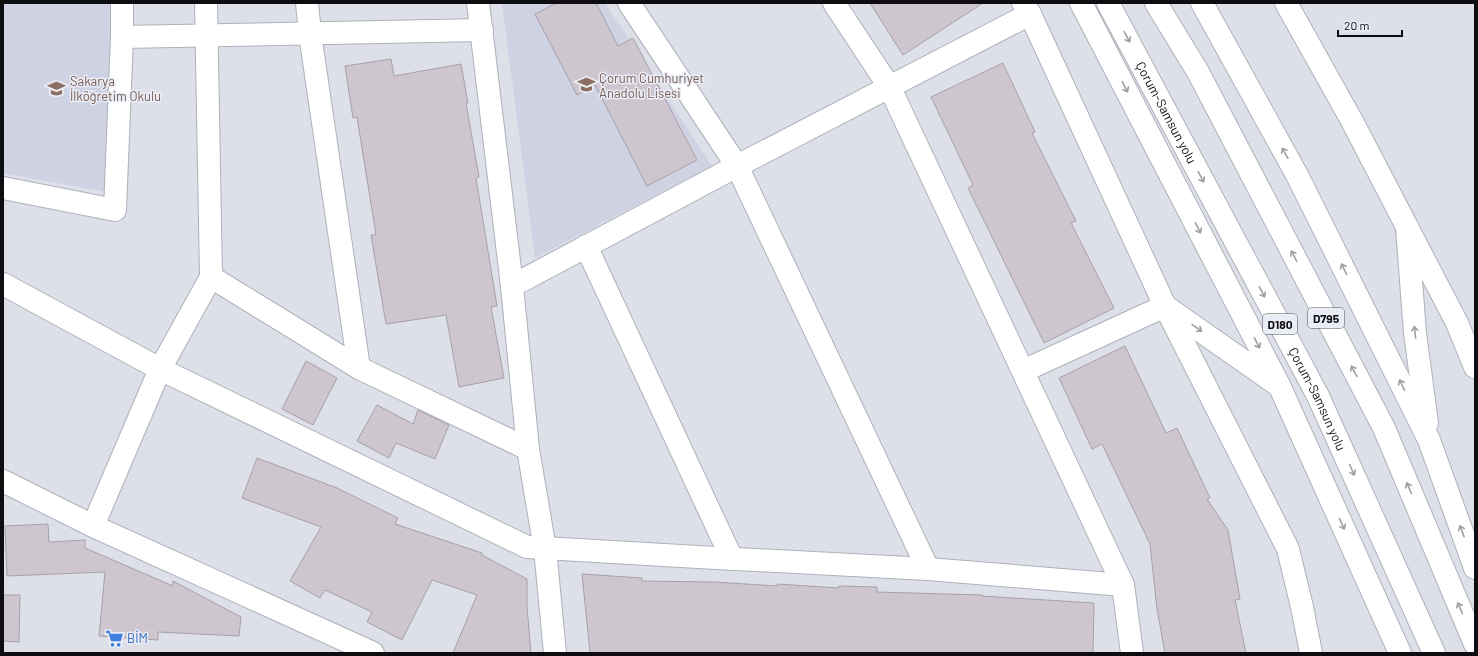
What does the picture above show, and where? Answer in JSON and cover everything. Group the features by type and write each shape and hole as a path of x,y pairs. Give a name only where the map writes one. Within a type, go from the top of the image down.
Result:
{"main road":[{"path":"3,188 115,210 122,3"},
{"path":"93,526 160,369 211,276 206,3"},
{"path":"307,3 310,34 359,368"},
{"path":"478,3 512,286 528,449 545,549 556,653"},
{"path":"629,3 737,166 928,569"},
{"path":"834,3 890,88 1123,585 1132,653"},
{"path":"1081,3 1279,385 1395,647"},
{"name":"Çorum-Samsun yolu","path":"1108,3 1318,396 1434,653"},
{"name":"D795","path":"1156,3 1198,72 1384,428 1475,644"},
{"path":"1202,3 1297,175 1429,440 1475,568"},
{"path":"1286,3 1352,121 1407,228 1466,322 1475,367"},
{"path":"512,286 737,166 890,88 1027,9 1165,306 1288,549 1311,653"},
{"path":"122,37 482,30"},
{"path":"1407,228 1415,333 1429,440"},
{"path":"586,246 732,559"},
{"path":"211,276 359,368 528,449"},
{"path":"3,284 160,369 527,547 928,569 1123,585"},
{"path":"1023,371 1165,306"},
{"path":"1165,306 1279,385"},
{"path":"3,480 93,526 373,653"}],"shaded area":[{"name":"Sakarya İlköğretim Okulu","path":"3,3 111,3 112,193 3,173"},
{"name":"Çorum Cumhuriyet Anadolu Lisesi","path":"502,3 605,3 712,166 535,258"}],"building":[{"path":"557,3 596,3 618,46 633,38 697,160 647,186 595,85 577,95 535,14"},
{"path":"870,3 983,3 903,55"},
{"path":"391,59 394,76 461,64 479,177 476,178 497,306 491,307 504,378 459,387 446,315 386,324 371,235 376,235 357,117 353,118 345,66"},
{"path":"1003,63 1035,132 1032,133 1076,221 1071,223 1114,308 1044,343 968,188 973,185 931,97"},
{"path":"1125,346 1166,433 1177,428 1210,498 1207,499 1228,530 1240,599 1235,600 1246,653 1165,653 1157,609 1150,544 1102,444 1092,449 1059,378"},
{"path":"306,361 337,378 313,425 282,409"},
{"path":"377,405 413,424 418,410 449,425 435,459 396,443 389,458 357,441"},
{"path":"257,458 337,488 398,518 395,524 482,553 482,555 527,579 527,607 531,653 453,653 477,595 432,580 402,640 367,622 372,612 325,590 320,598 290,581 321,527 242,498"},
{"path":"48,524 49,542 85,540 85,548 173,586 173,581 241,617 239,636 158,632 158,640 99,636 105,572 7,576 5,526"},
{"path":"582,574 642,578 642,581 714,582 777,586 777,584 839,588 839,586 877,587 877,592 982,595 1094,603 1093,653 590,653"},
{"path":"3,595 20,595 19,642 3,641"}],"place":[{"name":"Çorum Cumhuriyet Anadolu Lisesi","path":"586,85"},
{"name":"Sakarya İlköğretim Okulu","path":"57,88"},
{"name":"BİM","path":"114,638"}]}
